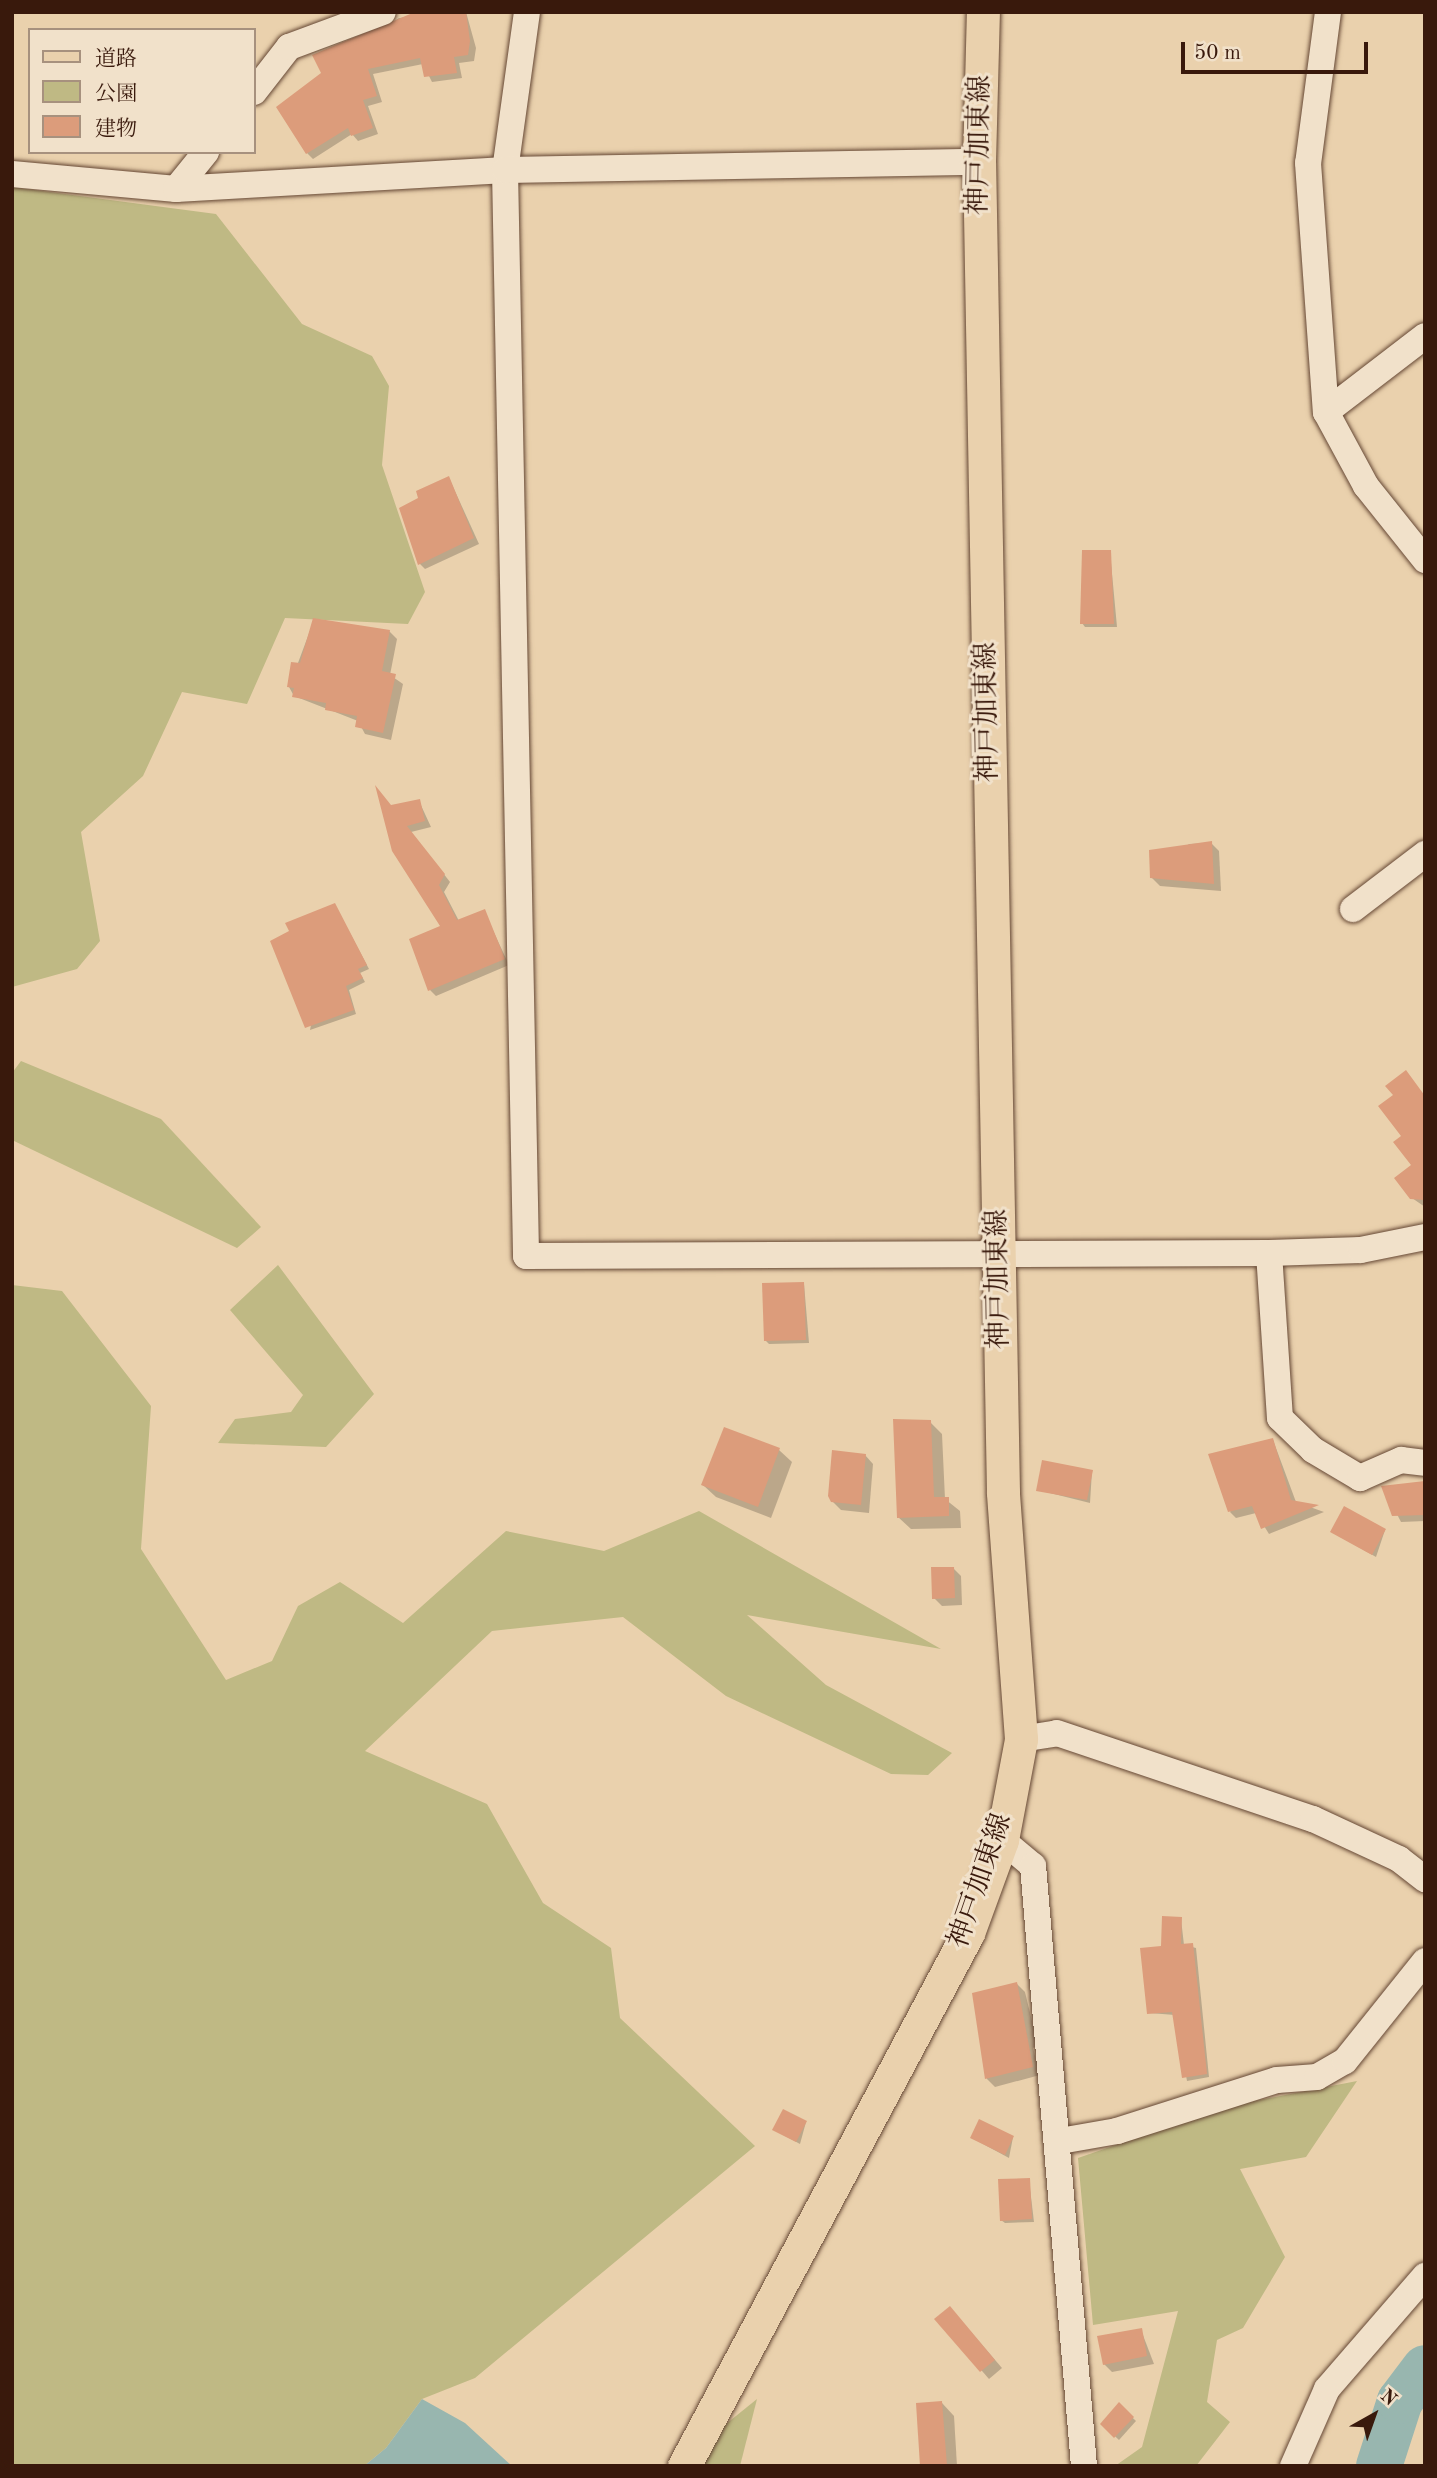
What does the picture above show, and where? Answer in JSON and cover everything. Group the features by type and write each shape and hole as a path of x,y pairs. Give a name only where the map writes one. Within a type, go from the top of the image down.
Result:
{"main road":[{"name":"神戸加東線","path":"684,2466 968,1933 1002,1840 1021,1739 1003,1492 979,162 983,12"}],"street":[{"path":"256,89 289,47 383,12"},
{"path":"527,12 505,170 526,1256 1269,1253 1360,1250 1425,1237"},
{"path":"1328,12 1308,163 1326,412 1366,486 1425,560"},
{"path":"176,189 204,154"},
{"path":"12,174 176,189 505,170 979,162"},
{"path":"1326,412 1425,336"},
{"path":"1353,909 1425,855"},
{"path":"1269,1253 1280,1418 1313,1450 1360,1478 1401,1460 1425,1463"},
{"path":"1021,1739 1057,1733 1313,1819 1399,1860 1425,1879"},
{"path":"1002,1840 1033,1866 1060,2141 1084,2466"},
{"path":"1060,2141 1117,2132 1277,2080 1317,2077 1345,2061 1425,1961"},
{"path":"1293,2466 1327,2389 1425,2276"}],"green space":[{"path":"12,187 216,214 302,324 372,356 389,386 382,465 425,592 408,624 285,618 247,704 182,692 143,776 81,832 100,941 77,969 12,987"},
{"path":"21,1061 161,1119 261,1227 237,1248 12,1140 12,1073"},
{"path":"278,1265 374,1394 326,1447 218,1443 235,1419 291,1412 303,1395 230,1310"},
{"path":"12,1285 62,1291 151,1406 141,1549 226,1680 272,1661 298,1606 340,1582 403,1623 506,1531 604,1551 699,1511 941,1649 747,1615 826,1685 952,1753 928,1775 891,1774 726,1696 623,1617 492,1631 365,1751 487,1804 543,1903 611,1948 620,2018 755,2146 475,2378 422,2399 386,2448 364,2466 12,2466"},
{"path":"1357,2081 1306,2157 1240,2169 1285,2257 1243,2328 1217,2340 1207,2402 1230,2422 1196,2466 1115,2466 1142,2447 1178,2311 1093,2325 1078,2158 1229,2106"},
{"path":"757,2399 740,2466 674,2466"}],"water":[{"path":"422,2399 465,2423 512,2466 364,2466 386,2448"}],"building":[{"path":"415,12 466,12 470,41 468,55 454,57 457,73 424,77 420,58 368,69 377,96 363,100 373,128 351,136 348,128 306,154 276,107 321,73 312,55"},
{"path":"449,476 474,538 418,565 399,508 418,498 416,491"},
{"path":"1082,550 1111,550 1114,624 1080,624"},
{"path":"313,618 390,630 382,671 396,674 383,733 355,727 357,716 325,710 326,703 292,697 294,688 287,687 291,662 300,663"},
{"path":"375,785 391,805 420,799 425,821 407,826 445,874 439,885 457,920 485,909 505,959 428,991 409,939 440,926 392,851"},
{"path":"1212,841 1214,884 1150,878 1149,850"},
{"path":"335,903 367,965 358,969 363,978 346,986 354,1010 305,1028 270,941 289,931 285,923"},
{"path":"1406,1070 1425,1096 1425,1200 1410,1199 1394,1178 1411,1165 1393,1142 1401,1136 1378,1106 1393,1095 1385,1086"},
{"path":"804,1282 806,1340 764,1341 762,1283"},
{"path":"893,1419 931,1420 934,1497 949,1497 949,1516 897,1518"},
{"path":"724,1427 780,1448 758,1507 701,1485"},
{"path":"1273,1438 1291,1500 1319,1505 1261,1529 1252,1506 1228,1512 1208,1454"},
{"path":"832,1450 866,1454 861,1505 831,1502 828,1496"},
{"path":"1042,1460 1093,1470 1087,1500 1036,1491"},
{"path":"1425,1481 1425,1515 1392,1516 1381,1486"},
{"path":"1344,1506 1386,1529 1372,1555 1330,1532"},
{"path":"931,1567 954,1567 955,1598 932,1599"},
{"path":"1162,1916 1182,1917 1181,1944 1193,1943 1207,2074 1182,2078 1172,2012 1147,2014 1140,1948 1161,1946"},
{"path":"1017,1982 1033,2067 985,2079 972,1993"},
{"path":"783,2109 807,2121 796,2142 772,2130"},
{"path":"979,2119 1014,2136 1005,2155 970,2138"},
{"path":"1030,2178 1032,2219 1000,2221 998,2179"},
{"path":"950,2306 995,2360 980,2372 934,2319"},
{"path":"1142,2328 1147,2356 1103,2365 1097,2336"},
{"path":"942,2401 947,2466 920,2466 916,2403"},
{"path":"1119,2402 1134,2417 1114,2438 1100,2424"}],"waterway":[{"path":"1379,2466 1400,2401 1425,2368"}]}
